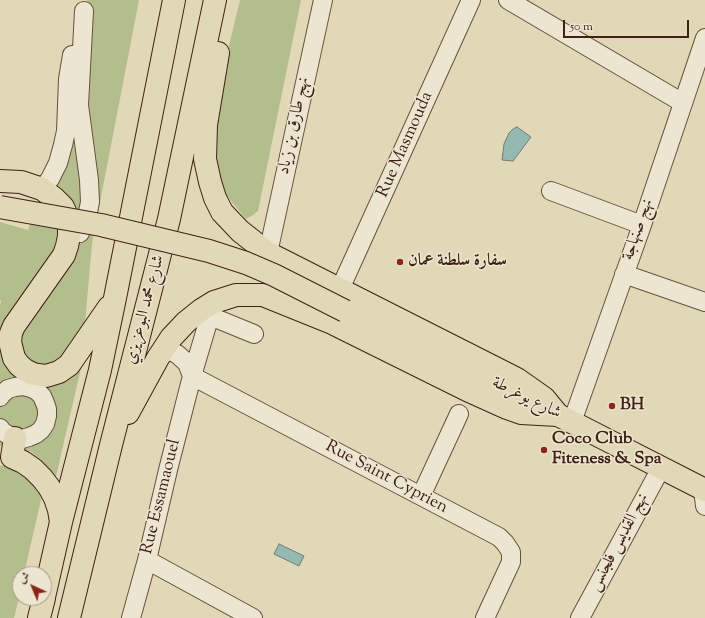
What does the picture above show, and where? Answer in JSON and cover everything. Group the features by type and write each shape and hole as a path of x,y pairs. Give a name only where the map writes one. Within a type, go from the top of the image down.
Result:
{"main road":[{"name":"شارع محمد البوعزيزي","path":"51,566 100,370 174,0"},
{"name":"شارع محمد البوعزيزي","path":"69,618 111,445 169,219 215,0"},
{"path":"226,0 225,18 206,125 205,159 213,193 222,212 240,231 268,253 517,379 544,398 565,418"},
{"path":"0,181 21,182 42,189 63,207 69,226 69,236 64,255 14,326 12,333 10,342 14,358 26,370 32,381 59,372 69,365 115,298"},
{"name":"شارع يوغرطة","path":"0,207 100,224 165,240 208,251 274,275 565,418 661,468 704,495"},
{"path":"111,445 158,358 171,338 186,322 201,310 212,309 236,295 263,295 330,322 507,408 521,413 565,418"},
{"path":"7,445 23,462 33,469 46,482 55,498 61,522"},
{"name":"شارع محمد البوعزيزي","path":"39,618 42,606"}],"street":[{"name":"نهج طارق بن زياد","path":"268,253 323,0"},
{"name":"Rue Masmouda","path":"340,289 471,0"},
{"path":"508,0 683,103"},
{"path":"42,189 50,179 58,163 63,145 66,131 68,79 71,58 85,5"},
{"path":"64,255 81,231 87,217 90,202 89,180 79,105 85,5"},
{"name":"نهج صنهاجة","path":"565,418 624,274 705,38"},
{"path":"550,191 642,225"},
{"path":"624,274 705,302"},
{"path":"212,309 254,334"},
{"name":"Rue Essamaouel","path":"131,618 147,560 192,376 212,309"},
{"path":"158,358 164,353 170,352 177,354 187,363 192,376"},
{"name":"Rue Saint Cyprien","path":"192,376 499,537 511,552 511,562 485,618"},
{"path":"0,397 8,389 23,386 32,381 37,391 46,402 47,416 45,424 41,430 29,438 7,445"},
{"path":"422,496 459,414"},
{"name":"نهج القديس فلجنس","path":"580,618 661,468"},
{"path":"147,560 253,618"}],"green space":[{"path":"87,0 139,0 92,244 81,368 54,485 42,462 30,451 0,446 0,222 28,230 45,183 62,144"},
{"path":"240,0 301,0 258,211 246,219 221,189 211,151 217,95"},
{"path":"12,464 36,478 41,500 26,566 12,566 12,606 17,606 14,618 0,618 0,466"}],"water":[{"path":"517,127 531,137 513,161 502,160 504,144 509,133"},
{"path":"279,544 304,556 299,566 274,554"}],"place":[{"name":"سفارة سلطنة عمان","path":"400,262"},
{"name":"BH","path":"612,406"},
{"name":"Coco Club Fiteness & Spa","path":"544,450"}]}
